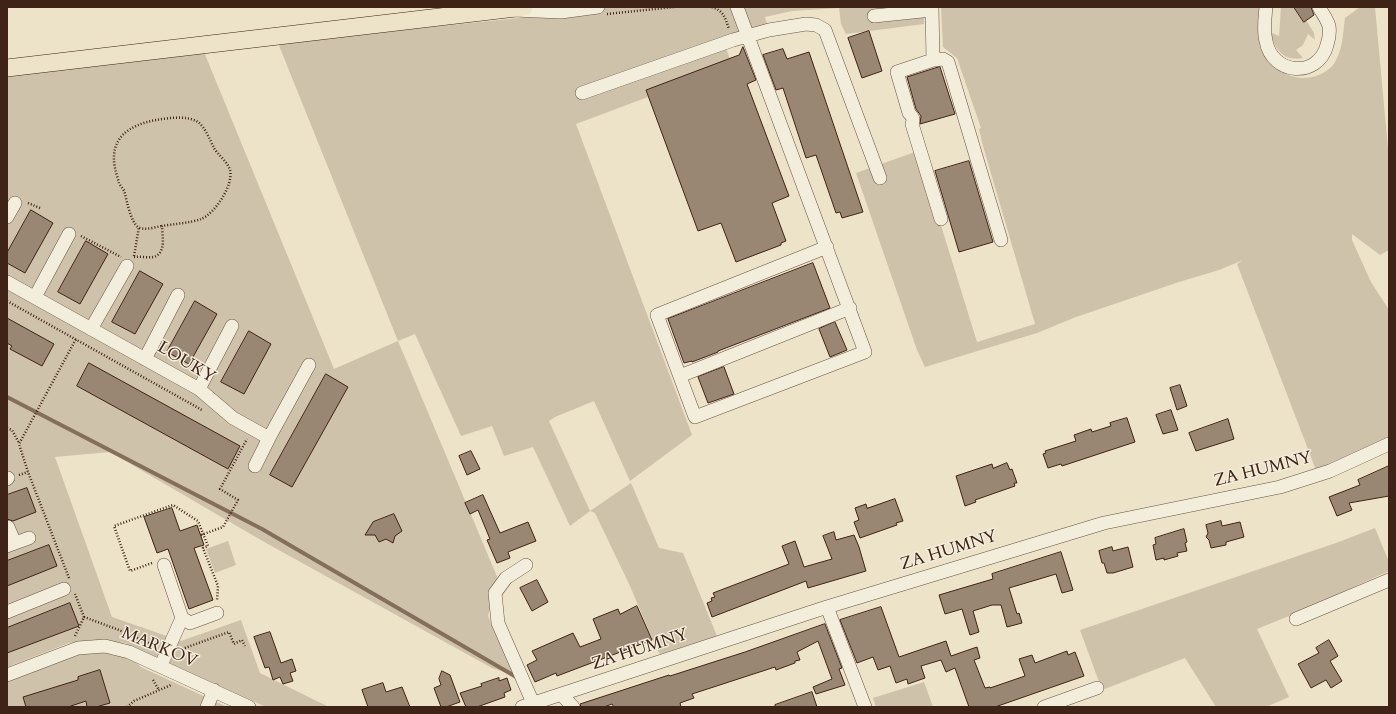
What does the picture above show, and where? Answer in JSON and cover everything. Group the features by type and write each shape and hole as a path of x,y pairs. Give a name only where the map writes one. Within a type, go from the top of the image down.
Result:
{"main road":[{"path":"7,68 524,7"}],"street":[{"path":"737,7 850,308 865,352 695,417 657,315 827,247"},
{"path":"1266,7 1265,28 1268,49 1272,56 1284,66 1297,69 1305,68 1318,61 1326,48 1329,39 1329,28 1319,7"},
{"path":"509,8 561,12 599,11"},
{"path":"874,16 932,8 933,60"},
{"path":"582,93 748,35 806,24 816,25 825,30 880,178"},
{"path":"941,219 912,124 912,116 909,113 897,72 933,60 943,59 948,62 1001,240"},
{"path":"7,217 15,204"},
{"path":"35,297 73,234"},
{"path":"88,327 130,260"},
{"name":"LOUKY","path":"7,282 199,389 233,418 269,438"},
{"path":"145,359 178,295"},
{"path":"680,376 850,308"},
{"path":"199,389 232,326"},
{"path":"255,466 309,365"},
{"name":"ZA HUMNY","path":"536,702 562,695 827,607 1104,523 1280,487 1330,471 1389,444"},
{"path":"8,527 11,544 29,538"},
{"path":"161,563 182,618 190,623 217,608"},
{"path":"526,565 506,578 495,593 498,623 524,683 536,702"},
{"path":"1296,618 1389,580"},
{"path":"7,612 69,586"},
{"path":"827,607 865,707"},
{"path":"161,665 182,618"},
{"name":"MARKOV","path":"7,675 78,648 105,646 129,652 161,665 249,707"},
{"path":"1044,707 1097,688"},
{"path":"206,707 214,690"},
{"path":"562,695 573,707"}],"path":[{"path":"599,11 674,7"},
{"path":"712,7 719,9 724,16 733,40"},
{"path":"179,117 189,119 198,122 204,128 216,153 227,164 230,170 228,187 220,202 213,210 201,219 162,226 144,229 135,224 124,190 119,183 115,167 115,151 118,141 123,134 134,127 155,120 179,117"},
{"path":"73,234 130,260 154,257 161,251 163,244 162,226"},
{"path":"130,260 139,227"},
{"path":"7,301 207,413"},
{"path":"19,444 88,327"},
{"path":"7,428 12,430 19,444 69,586 84,617 68,651"},
{"path":"201,535 223,527 238,500 220,489 249,436"},
{"path":"161,563 130,571 114,526 173,504 198,522 208,546 203,548 218,586 217,608"},
{"path":"153,680 159,690"},
{"path":"127,707 134,701 171,685"}],"shaded area":[{"path":"611,7 924,7 924,24 846,34 841,24 839,8 792,11 765,17 769,30 724,43 730,59 646,90 648,97 576,124 692,435 630,481 594,401 555,417 549,421 590,511 570,526 533,447 504,456 492,426 461,436 415,334 398,341 278,43"},
{"path":"941,7 1260,7 1273,65 1283,73 1295,77 1308,78 1321,74 1332,67 1340,50 1345,18 1360,7 1375,7 1389,159 1389,250 1380,255 1352,234 1352,240 1371,282 1389,310 1389,439 1316,470 1237,264 1243,260 1219,270 1076,317 1037,333 925,367 917,350 856,173 918,151 977,342 1035,324 983,146 979,129 981,128 957,58 943,47"},
{"path":"1281,7 1298,7 1314,33 1315,40 1308,34 1303,45 1296,50 1303,58 1296,59 1285,56 1274,44 1270,32 1279,36"},
{"path":"204,52 334,369 398,341 498,579 488,616 514,675 492,668 266,543 110,452 55,457 112,617 181,641 241,620 260,673 329,707 266,707 125,643 96,640 69,643 7,667 7,76"},
{"path":"631,483 659,548 683,553 717,636 660,654 656,648 630,586 595,513 590,511"},
{"path":"1375,528 1389,562 1389,571 1257,629 1289,697 1266,707 1216,707 1185,658 1102,690 1080,630 1336,543"},
{"path":"228,541 236,565 215,573 206,549"},
{"path":"101,652 117,654 133,660 141,667 227,707 7,707 7,681 77,655"},
{"path":"924,682 933,707 876,707 873,698"}],"building":[{"path":"1294,7 1311,7 1314,15 1304,22"},
{"path":"869,31 882,71 862,78 848,38"},
{"path":"743,47 756,80 747,84 789,196 772,203 786,241 781,243 781,245 736,262 721,223 698,231 646,90 739,55"},
{"path":"783,49 787,59 809,52 863,212 842,218 840,212 836,213 816,155 806,158 783,88 776,90 763,55"},
{"path":"940,67 955,114 920,124 921,116 916,109 907,77"},
{"path":"969,161 993,242 959,252 935,171"},
{"path":"31,210 53,223 25,273 7,263 7,253"},
{"path":"86,241 108,254 80,304 58,292"},
{"path":"813,263 830,308 692,362 684,363 668,319"},
{"path":"140,271 163,284 135,334 112,322"},
{"path":"195,301 217,314 189,364 167,352"},
{"path":"7,318 54,344 42,366 10,349 12,346 7,343"},
{"path":"835,322 847,350 830,357 819,329"},
{"path":"249,331 271,344 244,394 221,382"},
{"path":"89,363 240,446 228,469 77,386"},
{"path":"724,367 734,394 708,403 698,377"},
{"path":"326,374 348,387 292,487 270,475"},
{"path":"1180,385 1187,406 1177,410 1170,388"},
{"path":"1171,410 1178,430 1163,434 1156,415"},
{"path":"1127,418 1135,442 1062,466 1061,464 1048,468 1043,454 1046,453 1045,451 1076,441 1074,435 1091,429 1092,432 1111,426 1110,423"},
{"path":"1228,419 1234,439 1196,451 1189,433"},
{"path":"471,451 480,469 467,475 459,456"},
{"path":"1007,463 1010,470 1012,469 1017,483 1014,483 1015,486 975,500 976,502 965,506 956,476 992,464 993,468"},
{"path":"1389,466 1389,496 1349,503 1352,510 1337,516 1329,497 1360,485 1358,480"},
{"path":"27,488 36,512 13,521 7,519 7,495"},
{"path":"483,495 500,533 528,522 536,541 508,552 510,558 497,563 487,540 490,539 478,510 470,514 465,503"},
{"path":"895,499 903,521 896,523 897,525 860,538 854,522 859,520 855,508 866,504 867,508"},
{"path":"172,508 180,531 197,525 204,545 194,548 213,600 189,609 168,549 157,553 144,517"},
{"path":"394,514 402,531 395,536 393,543 386,539 379,542 375,535 365,535 373,522"},
{"path":"1221,521 1222,526 1240,522 1244,537 1226,542 1226,545 1211,548 1209,540 1206,537 1208,533 1206,525"},
{"path":"1184,529 1187,542 1185,543 1187,551 1177,553 1178,556 1164,560 1164,558 1156,560 1153,545 1156,544 1155,538"},
{"path":"834,532 836,540 854,535 866,571 808,588 806,581 712,617 707,603 712,601 711,598 715,597 713,593 789,564 782,546 795,541 804,567 832,559 823,536"},
{"path":"49,545 57,566 7,586 7,561"},
{"path":"1112,547 1113,551 1128,547 1133,567 1113,573 1107,573 1104,563 1102,563 1099,551"},
{"path":"1061,552 1073,590 1062,593 1056,574 1009,588 1017,614 1019,613 1022,623 1007,627 1001,605 992,605 973,611 979,632 970,635 962,609 945,614 939,595 993,579 992,574"},
{"path":"537,580 548,602 532,611 520,588"},
{"path":"70,603 79,626 7,653 7,628"},
{"path":"637,606 652,640 557,676 556,673 535,682 527,665 537,660 532,651 573,633 580,647 601,639 593,619 618,609 620,614"},
{"path":"881,607 899,657 946,641 951,656 977,647 980,658 974,660 985,688 990,688 1025,676 1019,659 1032,655 1035,663 1067,651 1068,655 1075,652 1084,676 995,707 969,707 955,668 946,672 941,660 921,666 925,678 908,684 907,679 896,683 890,666 878,670 873,657 857,663 840,620"},
{"path":"825,624 842,668 839,669 845,685 816,694 813,687 832,679 818,641 797,652 800,660 795,661 795,663 776,670 775,667 692,694 694,698 680,703 681,707 614,707 612,704 604,707 581,707 580,704 745,652"},
{"path":"270,632 281,663 292,659 296,671 290,673 293,681 283,684 280,677 273,680 269,667 265,668 254,637"},
{"path":"1329,640 1338,656 1330,661 1342,681 1331,688 1326,680 1311,688 1298,664 1319,653 1316,648"},
{"path":"100,670 110,703 96,707 87,707 86,701 68,707 26,707 23,697 78,680 78,677"},
{"path":"442,671 450,675 460,702 446,707 441,707 434,688 441,685 439,679"},
{"path":"499,678 499,681 507,678 511,690 504,693 505,697 477,707 466,707 460,693 482,686 481,684"},
{"path":"383,683 386,692 402,687 410,707 368,707 362,690"},
{"path":"812,692 817,707 775,707 775,705"}],"waterway":[{"path":"7,397 262,529 518,678"}]}
